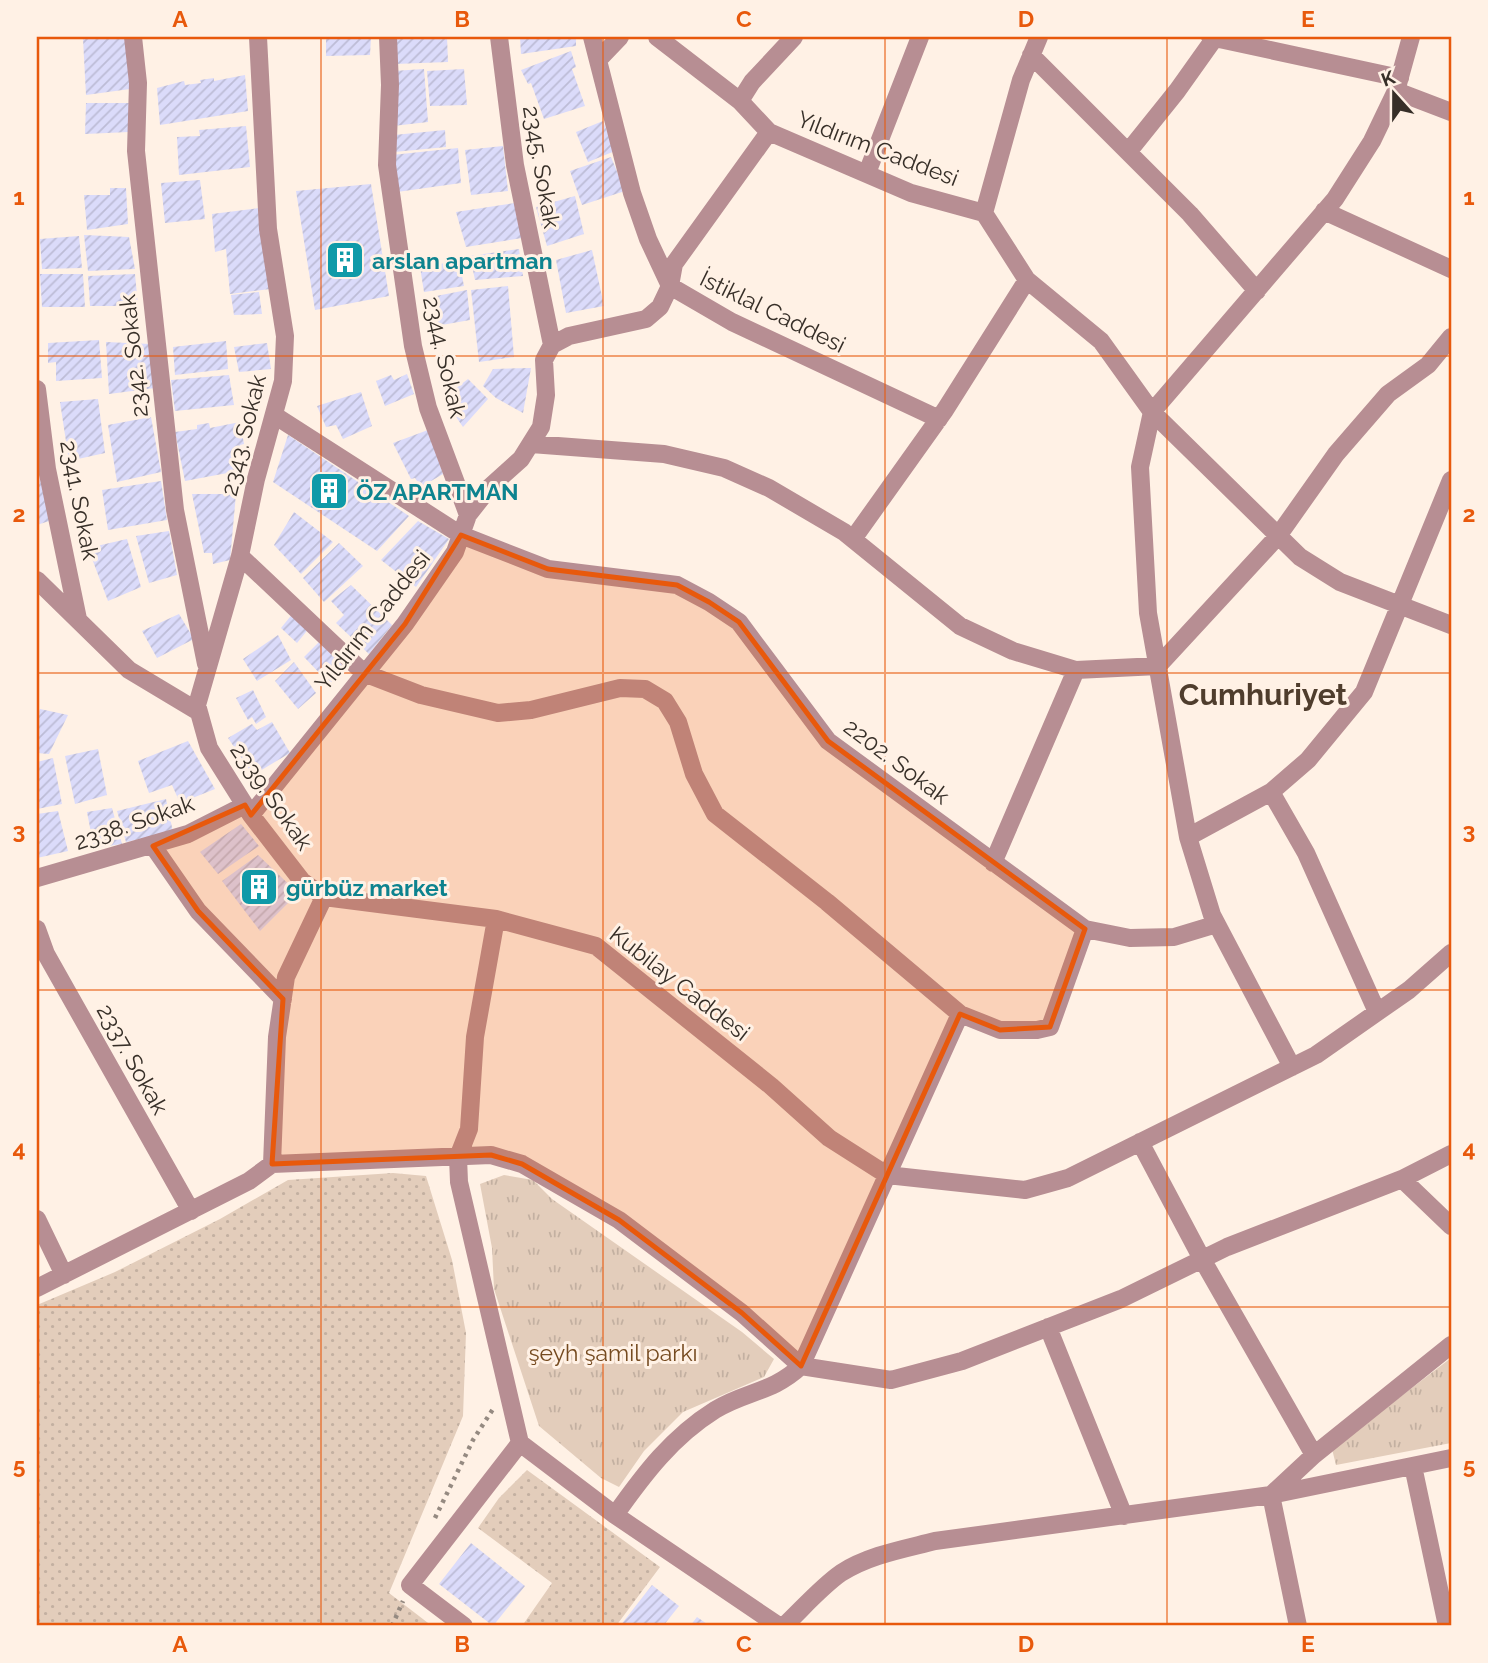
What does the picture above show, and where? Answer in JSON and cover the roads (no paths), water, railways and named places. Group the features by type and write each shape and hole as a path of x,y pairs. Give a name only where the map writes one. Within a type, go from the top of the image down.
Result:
{"street":[{"name":"2342. Sokak","path":"133,37 138,83 136,151 172,484 206,667"},
{"name":"2343. Sokak","path":"199,712 197,705 206,667 240,556 283,381 285,337 268,229 258,37"},
{"name":"2344. Sokak","path":"388,37 390,85 387,165 414,346 428,408 468,515"},
{"name":"2345. Sokak","path":"499,37 515,165 552,345"},
{"name":"İstiklal Caddesi","path":"592,37 632,193 648,239 670,286 732,322 939,419"},
{"path":"598,60 620,37"},
{"path":"657,37 740,101 769,132"},
{"path":"740,101 752,82 794,37"},
{"path":"867,173 920,37"},
{"path":"1040,37 1021,80 984,214 1027,280 1101,341 1152,412 1300,558 1340,582 1451,625"},
{"path":"1292,1067 1217,924 1188,837 1148,613 1140,467 1152,412 1324,211 1372,141 1398,85 1411,37"},
{"path":"1128,152 1212,38 1398,85 1451,112"},
{"path":"1031,55 1227,253 1257,291"},
{"name":"Yıldırım Caddesi","path":"248,810 405,624 456,552 468,515 490,487 521,459 531,444 541,427 546,395 544,360 552,345 569,336 646,319 660,307 670,286 674,264 769,132 911,193 984,214"},
{"path":"1324,211 1451,269"},
{"path":"853,539 939,419 1027,280"},
{"path":"531,444 664,454 724,468 769,488 853,539 960,626 1013,651 1076,670 1158,666 1278,536 1336,454 1388,394 1428,365 1451,337"},
{"name":"2341. Sokak","path":"37,389 47,469 78,619"},
{"name":"2202. Sokak","path":"274,415 461,535 548,569 677,585 709,602 739,622 828,741 1085,929 1130,938 1174,937 1217,924"},
{"path":"1188,837 1271,792 1308,760 1364,692 1451,480"},
{"path":"240,556 364,673 421,695 498,713 531,710 620,688 645,689 665,701 678,722 694,774 715,814 827,902 960,1014 1000,1030 1037,1030 1050,1027 1085,929"},
{"path":"37,580 129,670 199,712"},
{"path":"993,863 1076,670"},
{"name":"2339. Sokak","path":"199,712 209,748 248,810 302,881 324,897"},
{"path":"1271,792 1312,864 1377,1012"},
{"name":"2338. Sokak","path":"37,878 153,846 248,810"},
{"path":"153,846 198,911 283,999"},
{"path":"272,1164 277,1037 286,977 324,897"},
{"name":"Kubilay Caddesi","path":"324,897 496,919 596,946 771,1086 829,1138 887,1175"},
{"path":"496,919 475,1037 469,1129 458,1157 459,1182 520,1443 615,1515 779,1626"},
{"name":"2337. Sokak","path":"37,929 46,954 191,1211"},
{"path":"887,1175 1025,1190 1068,1178 1316,1055 1377,1012 1451,953"},
{"path":"615,1515 664,1450 687,1430 718,1408 783,1382 801,1366 960,1014"},
{"path":"1140,1142 1202,1259 1314,1455"},
{"path":"37,1287 249,1181 272,1164 491,1155 522,1164 619,1220 742,1313 801,1366 891,1380 962,1361 1121,1299 1202,1259 1402,1179 1451,1154"},
{"path":"1402,1179 1451,1226"},
{"path":"37,1219 64,1275"},
{"path":"1048,1327 1124,1516"},
{"path":"1271,1495 1314,1455 1451,1345"},
{"path":"464,1626 410,1584 520,1443"},
{"path":"784,1626 841,1574 873,1557 935,1541 1271,1495 1451,1458"},
{"path":"1413,1466 1447,1626"},
{"path":"1271,1495 1298,1626"}],"place":[{"name":"arslan apartman","path":"345,260"},
{"name":"ÖZ APARTMAN","path":"329,491"},
{"name":"gürbüz market","path":"259,887"}],"district":[{"name":"Cumhuriyet","path":"1263,694"}],"park label":[{"name":"şeyh şamil parkı","path":"613,1352"}]}
